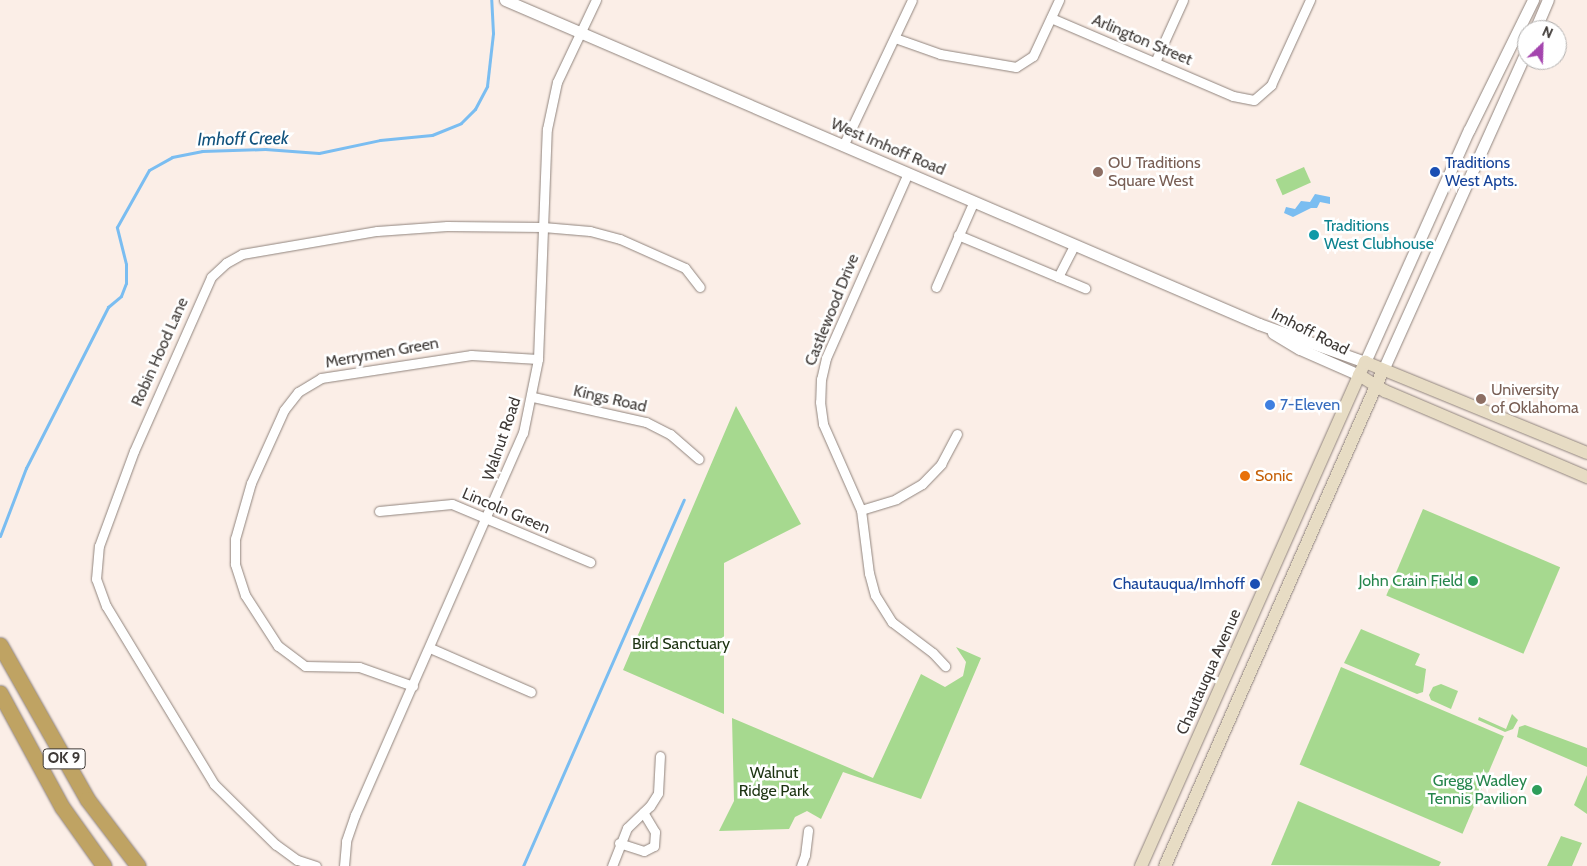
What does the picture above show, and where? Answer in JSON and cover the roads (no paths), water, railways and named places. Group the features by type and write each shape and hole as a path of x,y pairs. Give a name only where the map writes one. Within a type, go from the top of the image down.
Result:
{"highway":[{"name":"OK 9","path":"0,646 87,799 138,866"},
{"name":"OK 9","path":"0,693 62,807 104,866"}],"main road":[{"name":"Imhoff Road","path":"1364,362 1587,453"},
{"name":"Chautauqua Avenue","path":"1141,866 1364,362"},
{"path":"1164,866 1383,370"},
{"name":"Imhoff Road","path":"1359,375 1376,385 1587,477"}],"street":[{"name":"Walnut Road","path":"344,866 352,822 517,450 533,397 538,359 546,129 552,100 596,0"},
{"path":"844,146 912,0"},
{"path":"894,38 940,54 1012,68 1029,61 1059,0"},
{"path":"1155,62 1183,0"},
{"name":"Arlington Street","path":"1050,18 1233,96 1258,100 1271,85 1310,0"},
{"name":"Chautauqua Avenue","path":"1364,362 1469,130 1533,0"},
{"path":"1539,20 1548,0"},
{"name":"West Imhoff Road","path":"508,1 1258,324"},
{"path":"1383,370 1518,70"},
{"name":"Castlewood Drive","path":"908,173 832,344 821,379 823,424 861,510 869,573 875,595 892,622 933,653 945,666"},
{"path":"936,287 974,202"},
{"name":"Robin Hood Lane","path":"316,866 297,860 276,845 224,795 204,769 101,596 96,560 105,528 145,422 211,277 226,263 256,250 377,231 447,226 543,227 590,231 620,239 685,268 700,287"},
{"path":"958,235 1085,288"},
{"path":"1058,277 1074,245"},
{"name":"Imhoff Road","path":"1258,324 1364,362"},
{"name":"Imhoff Road","path":"1258,324 1300,349 1359,375"},
{"name":"Merrymen Green","path":"412,686 359,667 305,666 278,646 245,595 235,564 235,539 252,484 291,400 304,387 321,378 471,355 538,359"},
{"name":"Kings Road","path":"533,397 646,422 670,434 700,459"},
{"path":"861,510 896,499 922,484 941,464 957,434"},
{"name":"Lincoln Green","path":"379,511 446,503 488,518 590,562"},
{"path":"430,648 531,692"},
{"path":"612,866 619,843 627,828 654,801 661,785 660,756"},
{"path":"619,843 644,851 654,846 655,832 643,812"},
{"path":"801,866 805,855 808,830"}],"water":[{"path":"1315,194 1330,197 1330,204 1320,202 1317,208 1311,208 1293,217 1284,213 1286,207 1295,209 1301,201 1310,202"}],"waterway":[{"name":"Imhoff Creek","path":"0,536 26,468 108,307 121,296 126,283 126,264 117,227 149,170 172,157 202,151 265,149 319,153 380,140 432,135 461,123 475,109 487,86 493,33 491,0"},
{"path":"523,866 684,500"}],"place":[{"name":"OU Traditions Square West","path":"1098,172"},
{"name":"Traditions West Apts.","path":"1435,172"},
{"name":"Traditions West Clubhouse","path":"1314,235"},
{"name":"University of Oklahoma","path":"1481,399"},
{"name":"7-Eleven","path":"1270,405"},
{"name":"Sonic","path":"1245,476"},
{"name":"John Crain Field","path":"1473,581"},
{"name":"Chautauqua/Imhoff","path":"1255,584"},
{"name":"Gregg Wadley Tennis Pavilion","path":"1537,790"}],"park label":[{"name":"Bird Sanctuary","path":"681,644"},
{"name":"Walnut Ridge Park","path":"774,782"}]}
